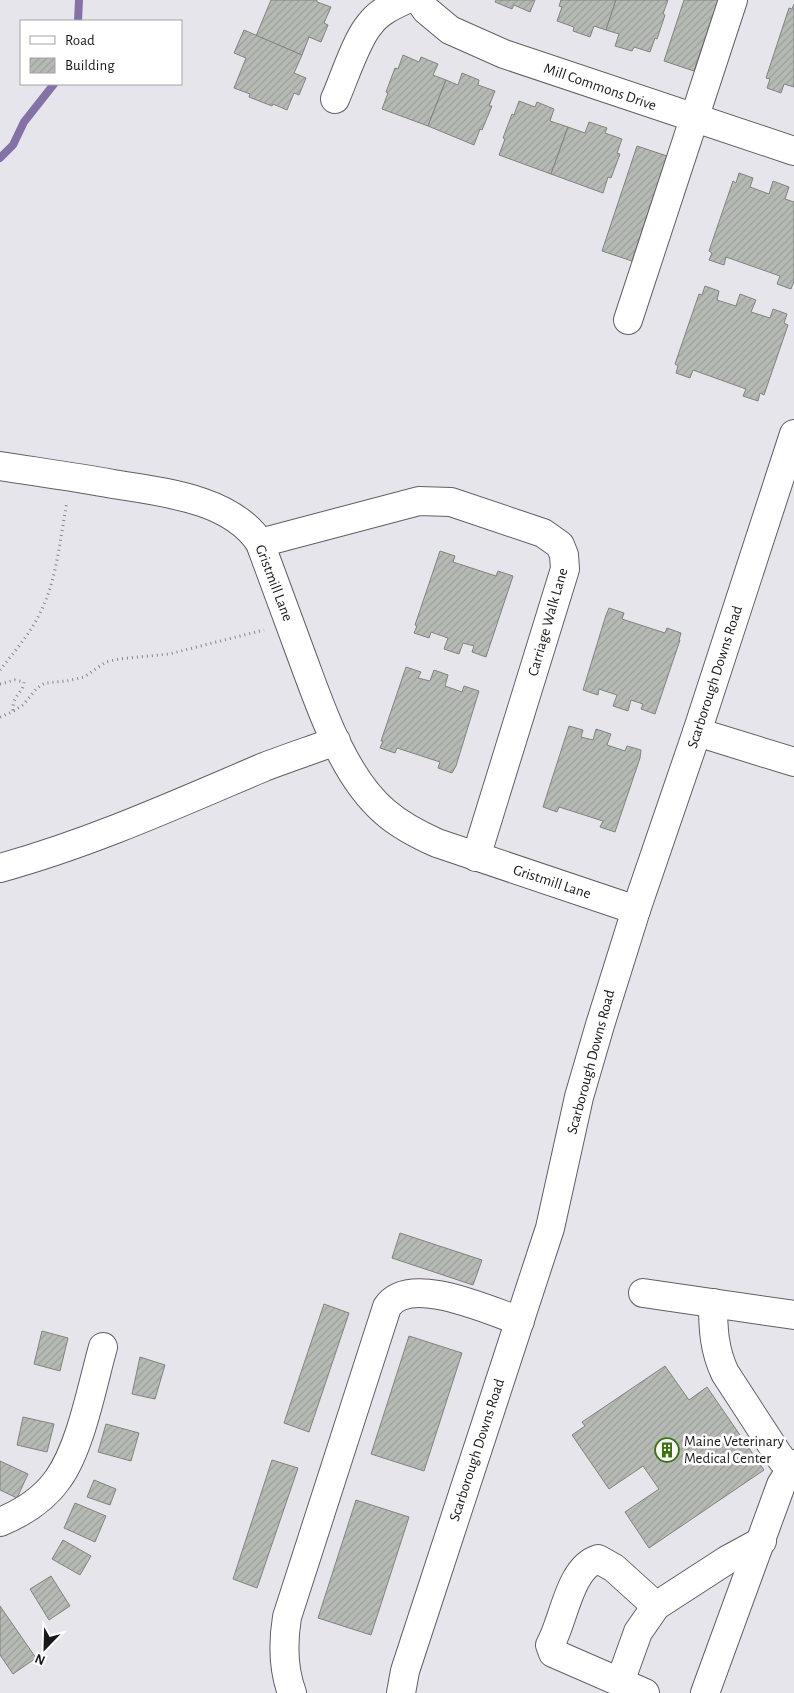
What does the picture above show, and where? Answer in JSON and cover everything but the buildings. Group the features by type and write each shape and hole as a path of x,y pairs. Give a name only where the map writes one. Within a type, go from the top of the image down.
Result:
{"street":[{"path":"336,99 359,42 369,24 382,12 405,0"},
{"name":"Mill Commons Drive","path":"419,0 437,20 450,30 470,40 541,67 794,151"},
{"path":"628,320 733,0"},
{"name":"Scarborough Downs Road","path":"401,1693 405,1671 550,1228 579,1097 600,1025 636,910 697,732 794,434"},
{"name":"Gristmill Lane","path":"0,466 172,494 199,502 232,516 251,530 260,543 314,688 336,741 355,777 384,812 414,832 437,844 636,910"},
{"name":"Carriage Walk Lane","path":"260,543 419,500 432,500 452,502 543,533 560,545 564,555 565,569 476,857"},
{"path":"697,732 794,762"},
{"path":"0,868 23,862 134,823 266,766 336,741"},
{"path":"292,1693 285,1663 284,1639 287,1617 390,1302 402,1295 415,1292 448,1296 520,1321"},
{"path":"643,1293 794,1315"},
{"path":"705,1693 781,1485 793,1466 780,1457 722,1366 715,1346 713,1303"},
{"path":"0,1522 13,1517 38,1500 58,1479 68,1461 82,1426 103,1347"},
{"path":"620,1682 638,1632 656,1606 728,1560 762,1541"},
{"path":"645,1693 553,1653 550,1645 572,1588 591,1561 598,1559 614,1568 656,1606"}],"path":[{"path":"0,670 41,612 52,577 67,501"},
{"path":"0,716 13,712 23,705 37,688 45,684 84,677 106,662 170,654 264,630"},
{"path":"0,684 15,680 24,682 22,689 14,698 13,712"}],"waterway":[{"path":"78,20 79,0"},
{"path":"0,158 13,145 24,122 53,85"}],"place":[{"name":"Maine Veterinary Medical Center","path":"667,1450"}]}
